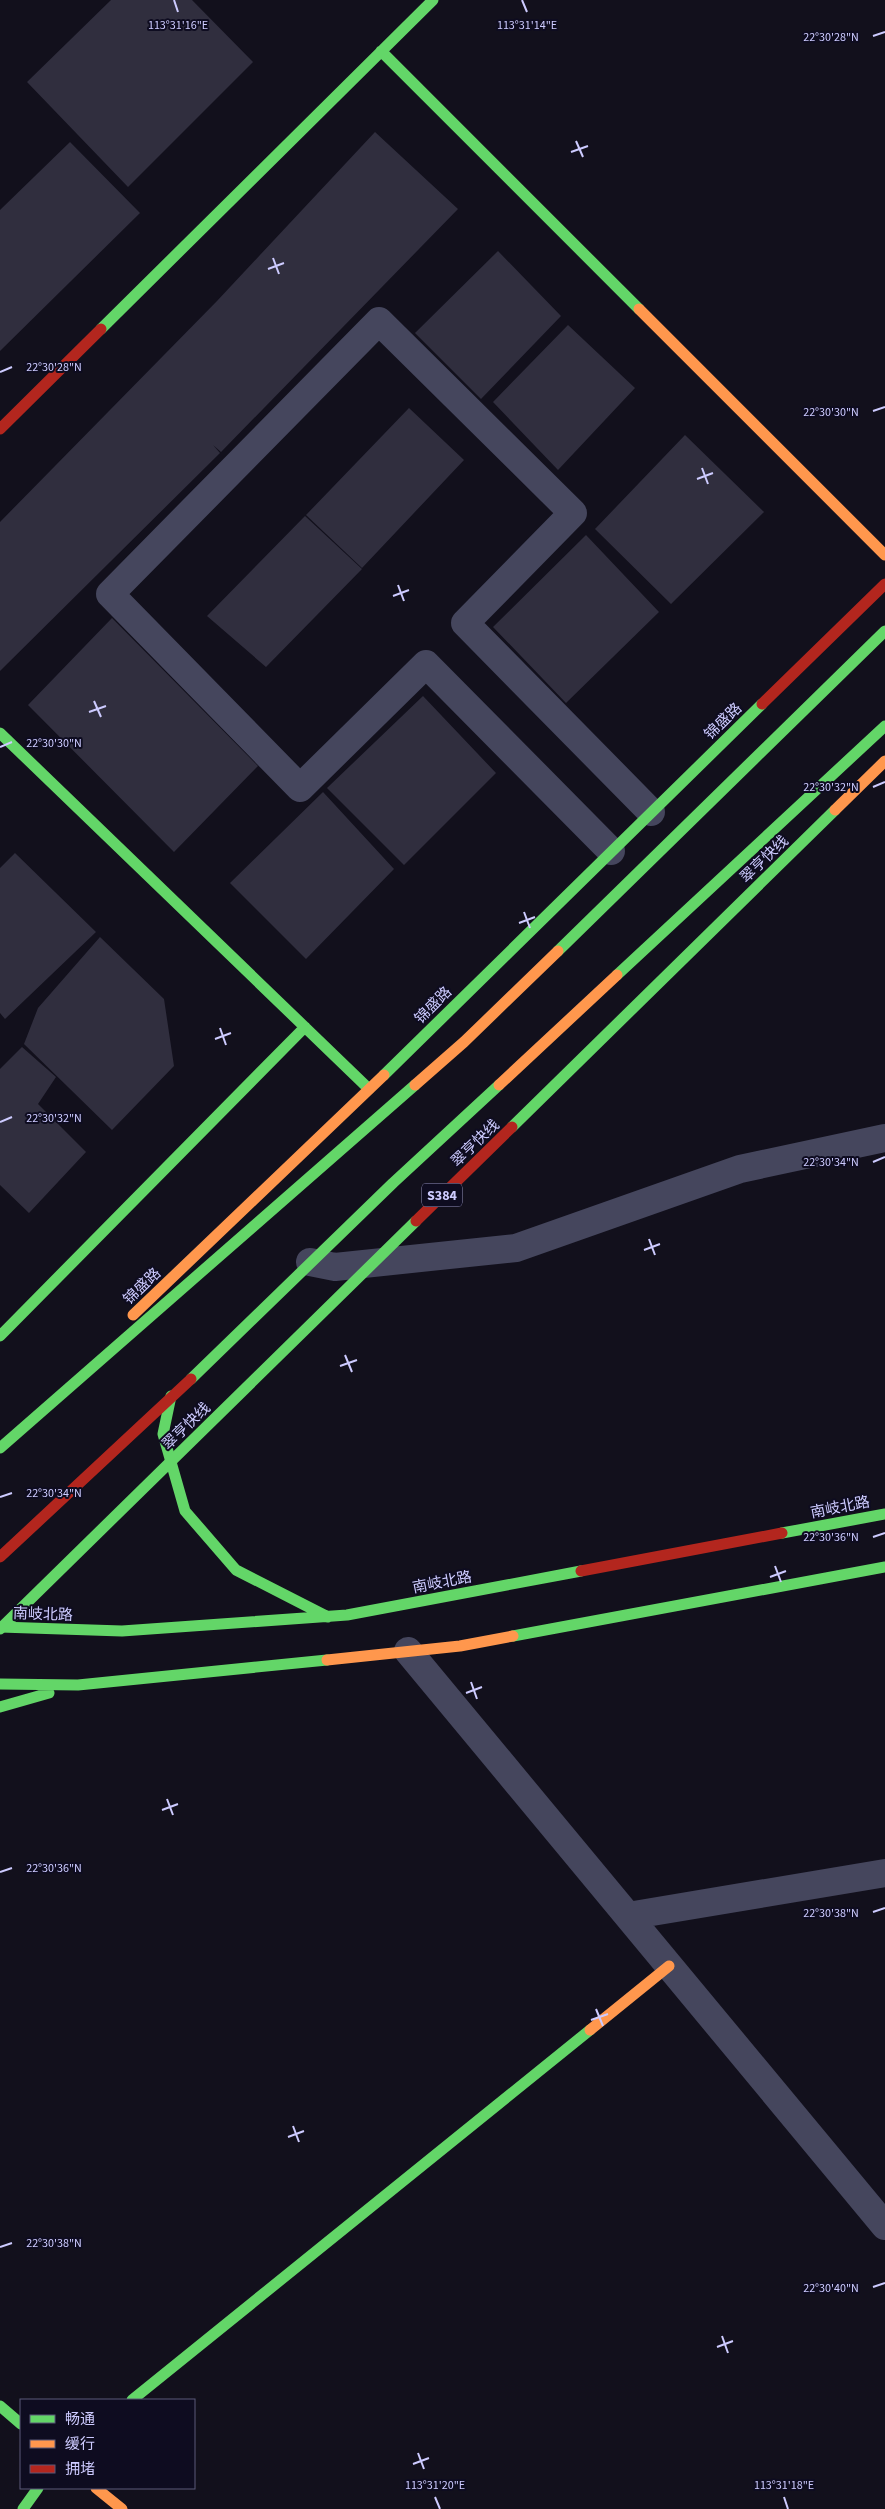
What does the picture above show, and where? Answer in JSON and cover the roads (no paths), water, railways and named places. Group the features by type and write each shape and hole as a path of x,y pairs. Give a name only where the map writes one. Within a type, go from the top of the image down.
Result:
{"main road":[{"path":"0,429 433,0"},
{"path":"381,51 885,555"},
{"name":"锦盛路","path":"0,1444 368,1089 885,584"},
{"path":"0,1448 464,1042 885,631"},
{"path":"0,1557 310,1262 885,726"},
{"path":"0,733 368,1089"},
{"name":"翠亨快线","path":"0,1628 885,762"},
{"path":"0,1336 305,1027"},
{"path":"171,1396 162,1434 185,1511 236,1570 328,1617"},
{"name":"南岐北路","path":"0,1628 122,1631 347,1616 885,1514"},
{"path":"0,1684 78,1685 460,1646 885,1567"},
{"path":"0,1707 78,1685"},
{"path":"133,2399 670,1966"},
{"path":"0,2406 20,2423"},
{"path":"22,2509 37,2489"},
{"path":"97,2489 122,2509"}],"street":[{"path":"611,851 426,664 300,788 110,594 378,321 573,513 465,623 650,812"},
{"path":"310,1262 335,1268 516,1248 740,1169 885,1138"},
{"path":"408,1651 885,2226"},
{"path":"628,1916 885,1873"}]}
